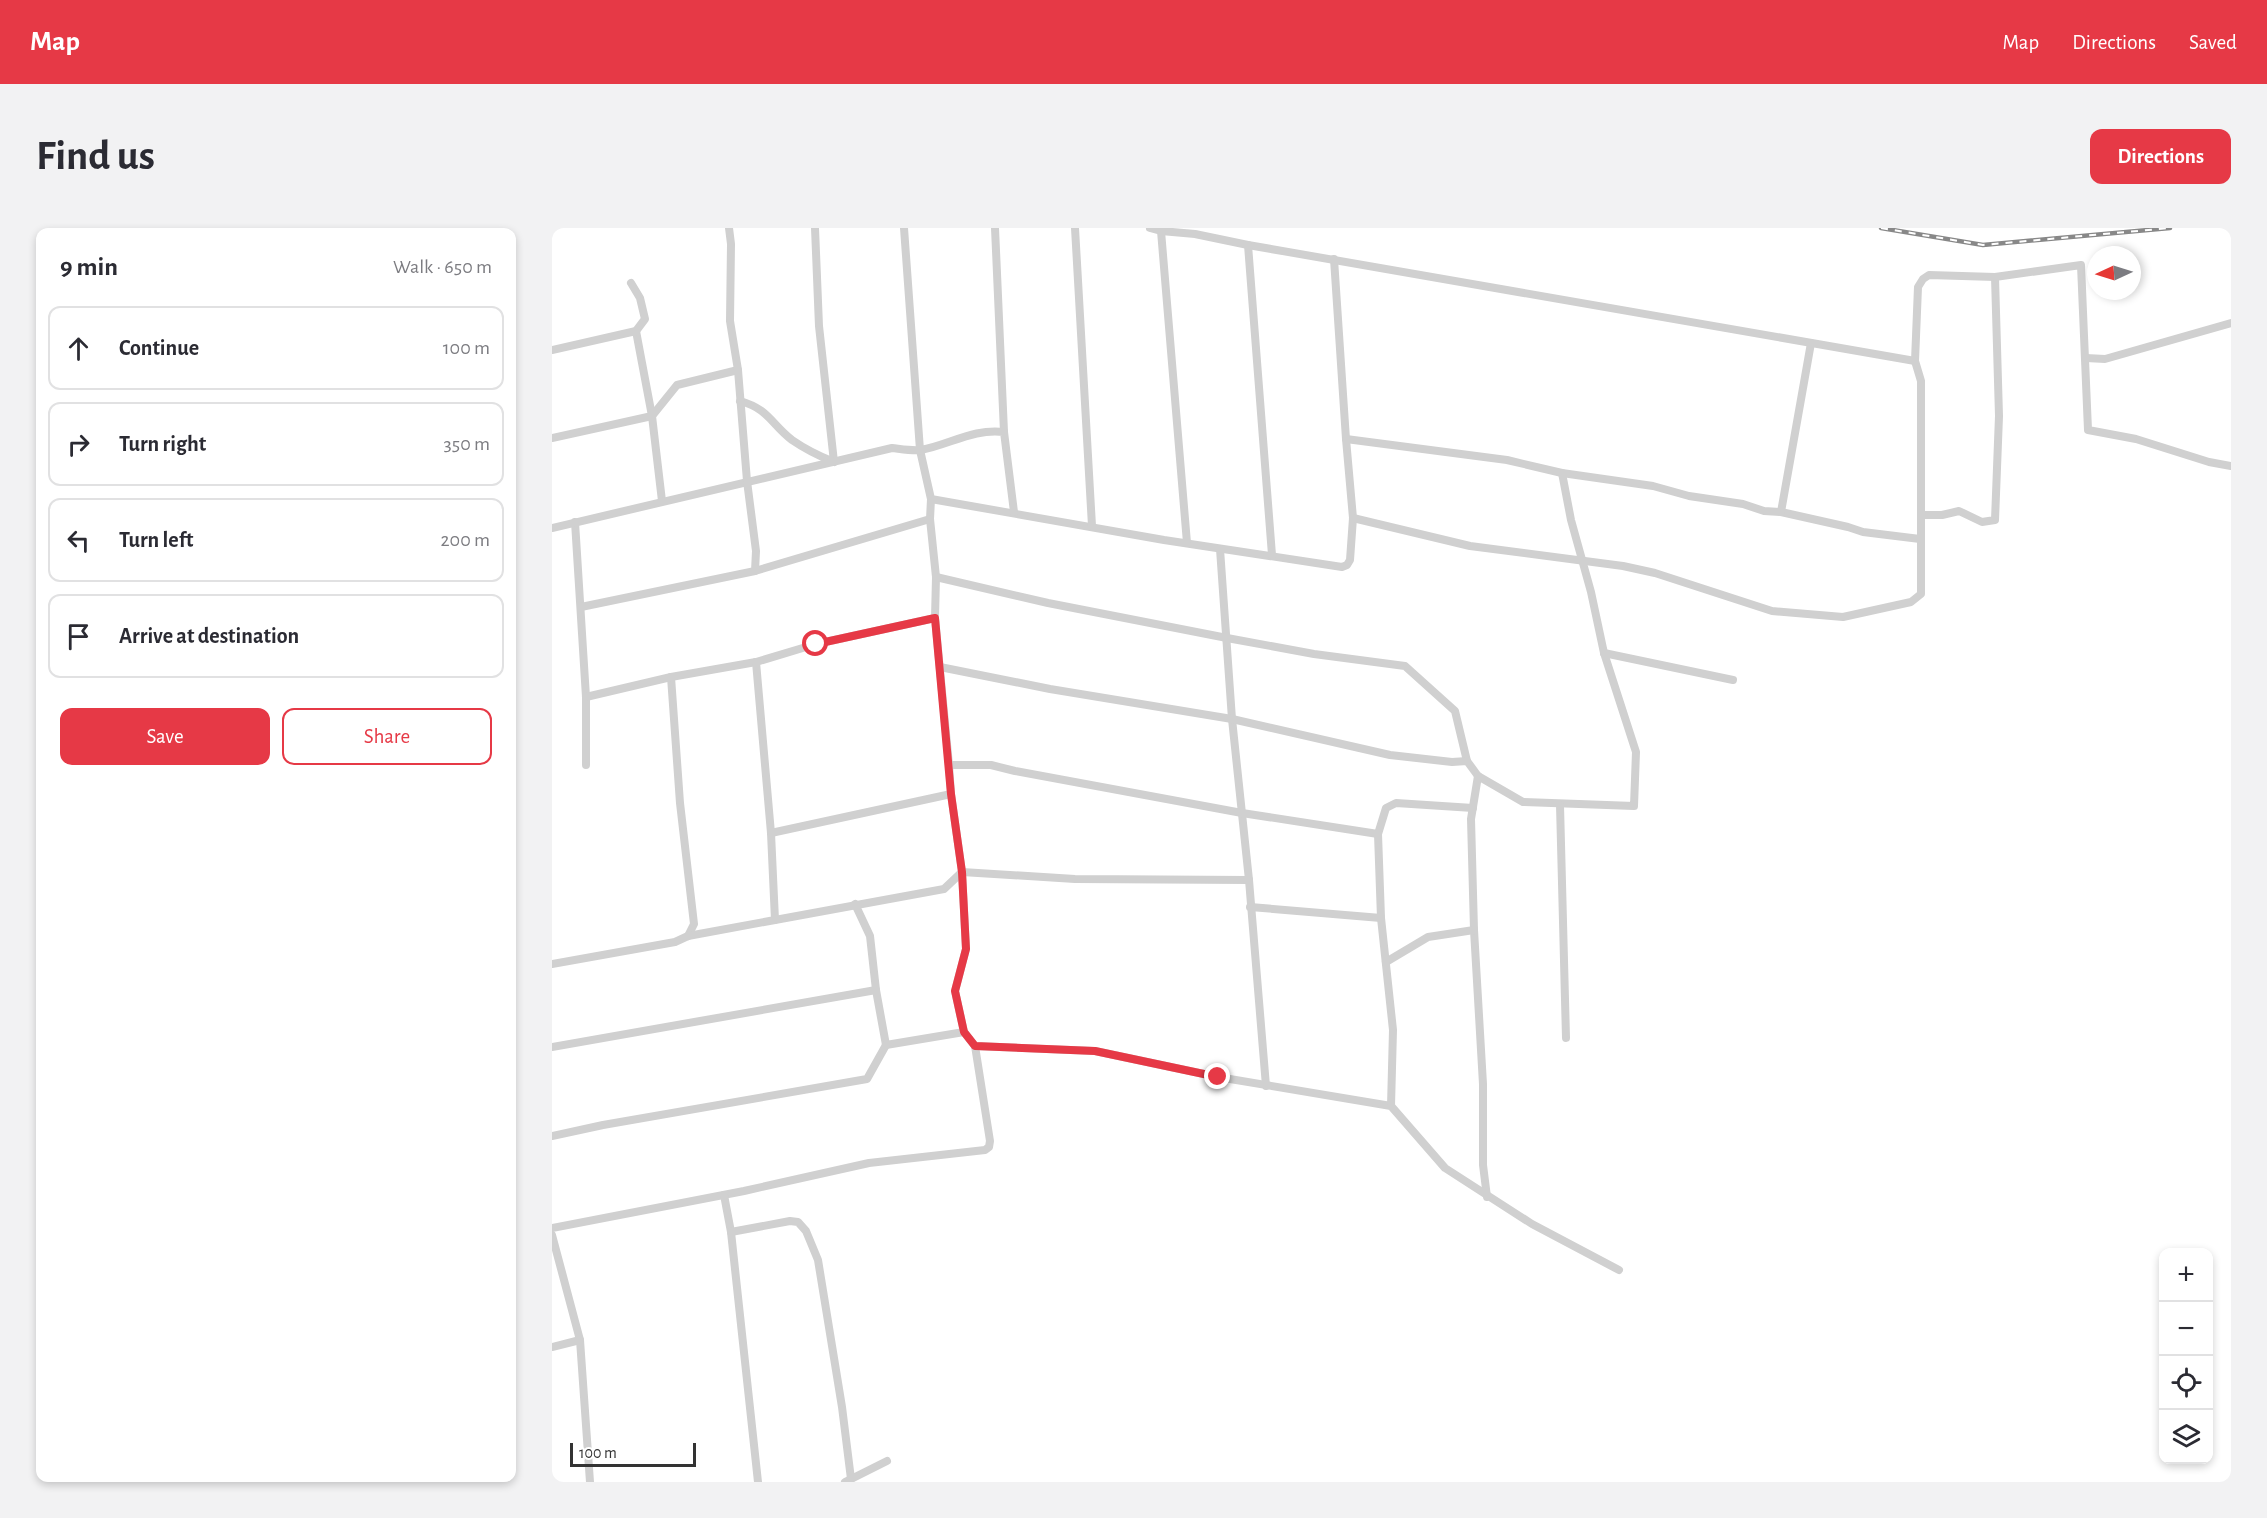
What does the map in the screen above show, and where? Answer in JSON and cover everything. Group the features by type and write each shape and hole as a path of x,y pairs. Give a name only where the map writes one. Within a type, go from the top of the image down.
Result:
{"street":[{"path":"729,228 730,321 738,370 747,482 756,551 755,572"},
{"path":"816,228 819,327 834,462"},
{"path":"552,1228 724,1195 869,1163 985,1150 989,1147 990,1141 975,1046 964,1032 955,991 966,949 962,872 951,794 935,618 936,577 930,519 931,498 920,450 904,228"},
{"path":"995,228 1004,432 1014,512"},
{"path":"1075,228 1092,526"},
{"path":"1150,228 1161,231 1196,231 1248,245 1915,361"},
{"path":"1161,231 1187,543"},
{"path":"1248,245 1272,555"},
{"path":"931,498 1220,549 1342,567 1347,565 1350,560 1353,518 1334,259"},
{"path":"1353,518 1470,546 1623,566 1655,573 1772,611 1843,617 1911,602 1921,594 1920,412 1922,381 1915,361 1918,287 1929,275 1995,277 2081,265 2088,430 2136,439 2209,462 2231,466"},
{"path":"1922,515 1942,515 1959,511 1982,522 1995,520 1999,416 1995,277"},
{"path":"552,350 636,331 645,319 640,298 632,283"},
{"path":"2086,358 2105,359 2231,323"},
{"path":"636,331 652,416 662,501"},
{"path":"1781,512 1811,343"},
{"path":"552,438 652,416 676,385 738,370"},
{"path":"740,401 767,413 790,439 834,462"},
{"path":"552,528 892,448 920,450 965,435 993,431 1004,432"},
{"path":"1346,439 1507,460 1562,473 1653,486 1689,496 1743,504 1764,511 1781,512 1863,532 1920,539"},
{"path":"936,577 1048,603 1227,638 1314,654 1405,666 1455,711 1467,761 1478,776 1523,802 1634,806 1636,752 1604,653 1570,520 1562,473"},
{"path":"581,607 755,572 930,519"},
{"path":"575,522 586,697 586,765"},
{"path":"1220,549 1232,719 1249,880 1266,1086"},
{"path":"586,697 670,677 756,662 816,644 935,618"},
{"path":"1604,653 1733,680"},
{"path":"756,662 771,833 775,920"},
{"path":"940,668 1232,719 1390,754 1452,762 1467,761"},
{"path":"670,677 680,803 694,924 688,936"},
{"path":"949,765 991,765 1242,813 1378,834"},
{"path":"1478,776 1471,819 1474,930 1483,1084 1483,1165 1487,1197"},
{"path":"771,833 951,794"},
{"path":"1391,1106 1393,1030 1381,918 1378,834 1386,808 1396,803 1473,807"},
{"path":"1560,804 1566,1038"},
{"path":"552,964 675,942 688,936 855,904 944,889 962,872 1075,879 1249,880"},
{"path":"552,1136 867,1079 886,1045 876,990 870,936 855,904"},
{"path":"1250,907 1381,918"},
{"path":"1386,962 1428,937 1474,930"},
{"path":"552,1047 876,990"},
{"path":"886,1045 964,1032"},
{"path":"975,1046 1095,1051 1266,1086 1391,1106 1445,1168 1532,1224 1619,1270"},
{"path":"724,1195 731,1232 758,1482"},
{"path":"731,1232 790,1221 798,1222 806,1231 818,1260 842,1407 848,1481 887,1461"},
{"path":"552,1235 580,1340 590,1482"},
{"path":"552,1347 580,1340"}],"railway":[{"path":"1881,228 1983,245 2170,228"}],"route":[{"path":"816,644 935,618 951,794 962,872 966,949 955,991 964,1032 975,1046 1095,1051 1218,1077"}]}
